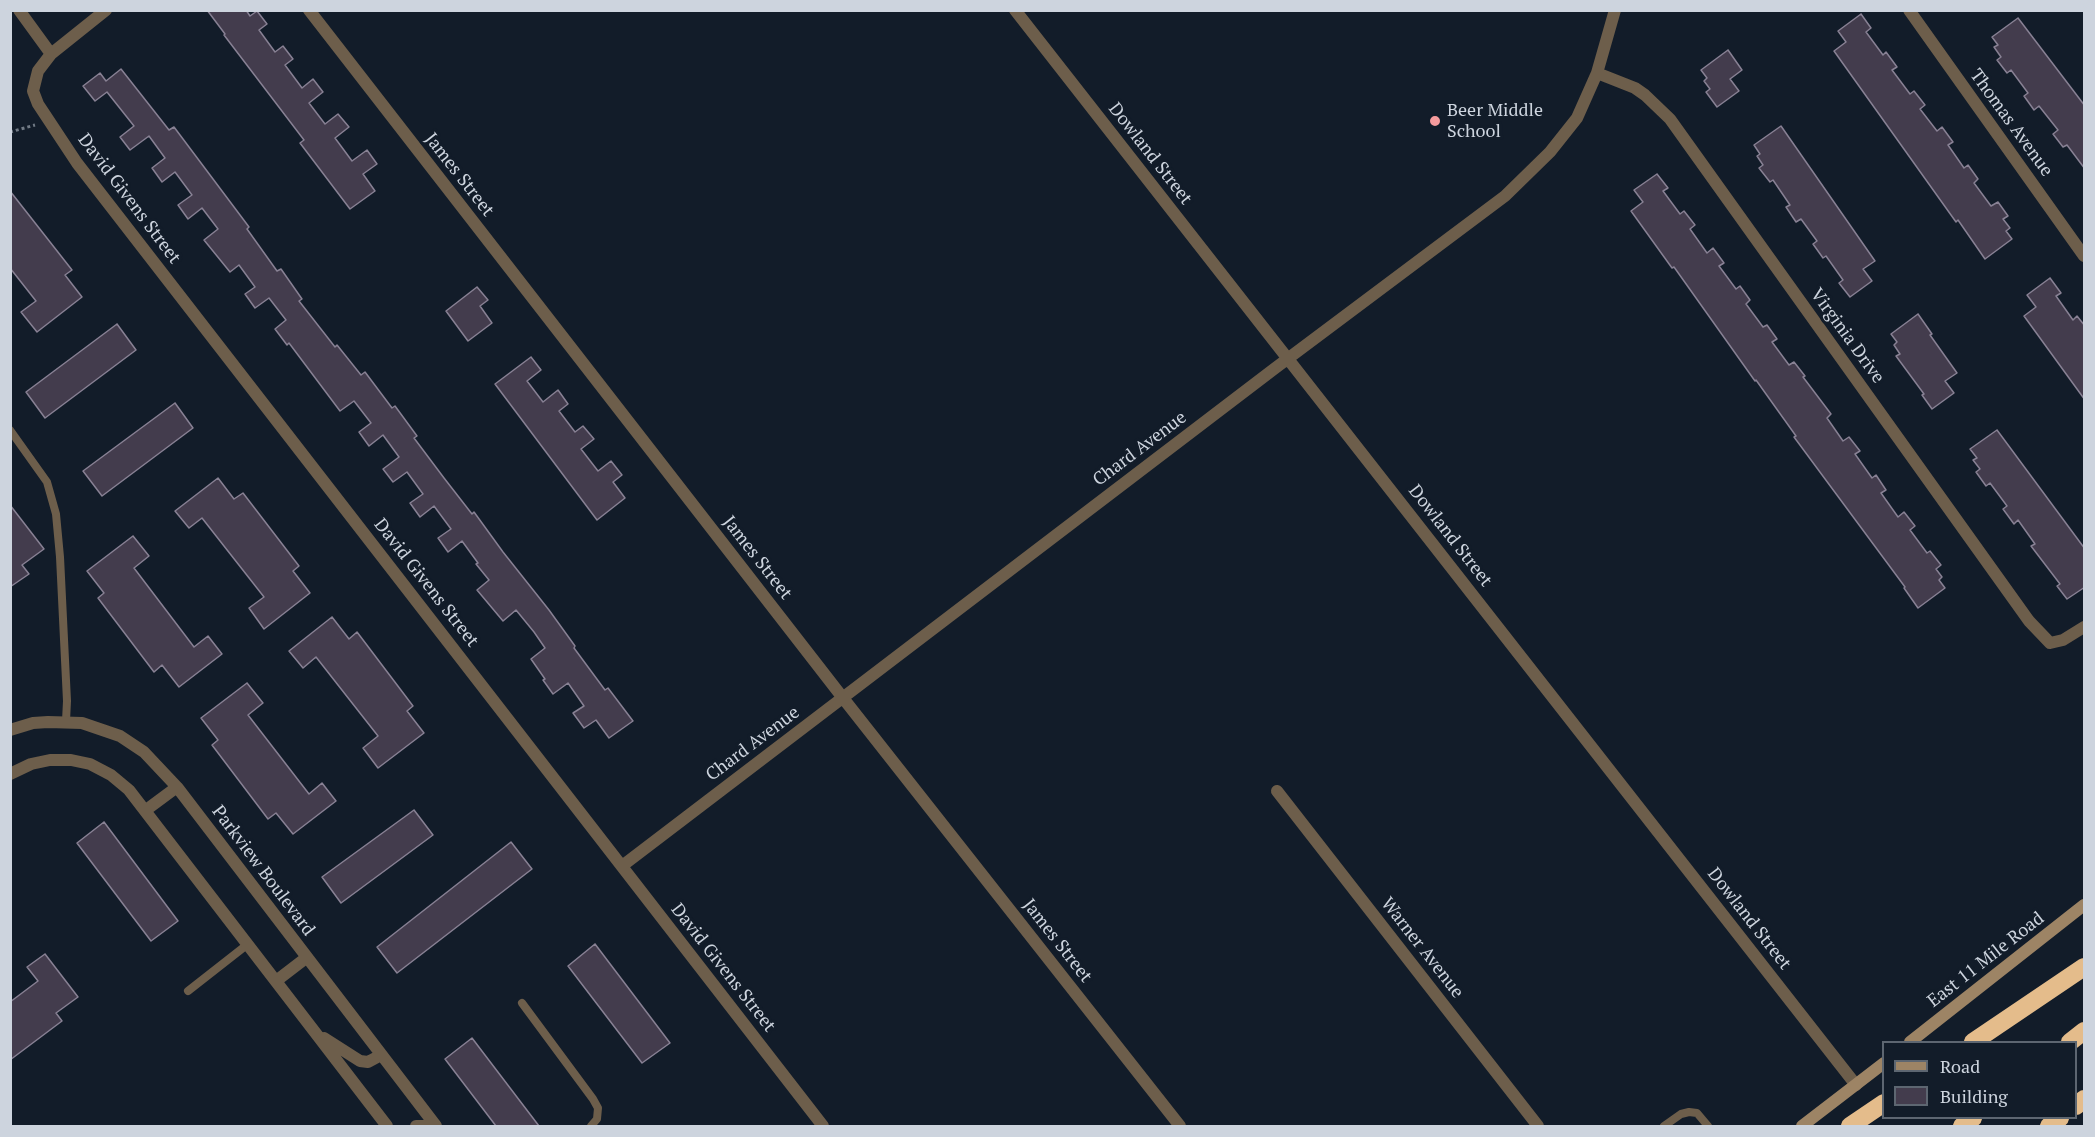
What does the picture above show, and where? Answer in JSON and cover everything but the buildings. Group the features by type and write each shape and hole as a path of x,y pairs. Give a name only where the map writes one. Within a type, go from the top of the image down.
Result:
{"highway":[{"path":"1974,1041 2085,967"},
{"path":"2071,1041 2085,1031"},
{"path":"1850,1126 1882,1104"}],"main road":[{"name":"East 11 Mile Road","path":"1911,1041 2085,905"},
{"path":"1802,1126 1882,1065"}],"street":[{"path":"19,10 51,54 106,10"},
{"name":"James Street","path":"309,10 843,698 1180,1126"},
{"name":"Dowland Street","path":"1016,10 1856,1085"},
{"name":"Chard Avenue","path":"622,866 1287,359 1505,196 1550,152 1577,118 1597,73 1615,10"},
{"name":"Thomas Avenue","path":"1909,10 2085,256"},
{"name":"David Givens Street","path":"51,54 38,71 33,91 38,104 85,172 823,1126"},
{"name":"Virginia Drive","path":"1597,73 1635,88 1670,120 2029,621 2050,643 2064,640 2085,627"},
{"name":"Parkview Boulevard","path":"10,730 33,723 66,721 100,728 127,740 153,760 177,787 433,1126"},
{"path":"10,774 31,764 50,760 71,760 90,764 111,775 129,790 387,1126"},
{"path":"146,810 177,787"},
{"name":"Warner Avenue","path":"1277,791 1538,1126"},
{"path":"276,981 306,958"},
{"path":"315,1032 360,1061 368,1062 381,1055"},
{"path":"416,1126 433,1126"}],"lane":[{"path":"10,430 33,459 47,482 56,514 60,557 66,721"},
{"path":"188,991 248,944"},
{"path":"522,1003 593,1099 598,1108 597,1119 591,1126"},
{"path":"1664,1126 1681,1114 1689,1112 1697,1113 1708,1126"}],"path":[{"path":"10,132 49,121"}],"place":[{"name":"Beer Middle School","path":"1435,121"}]}
